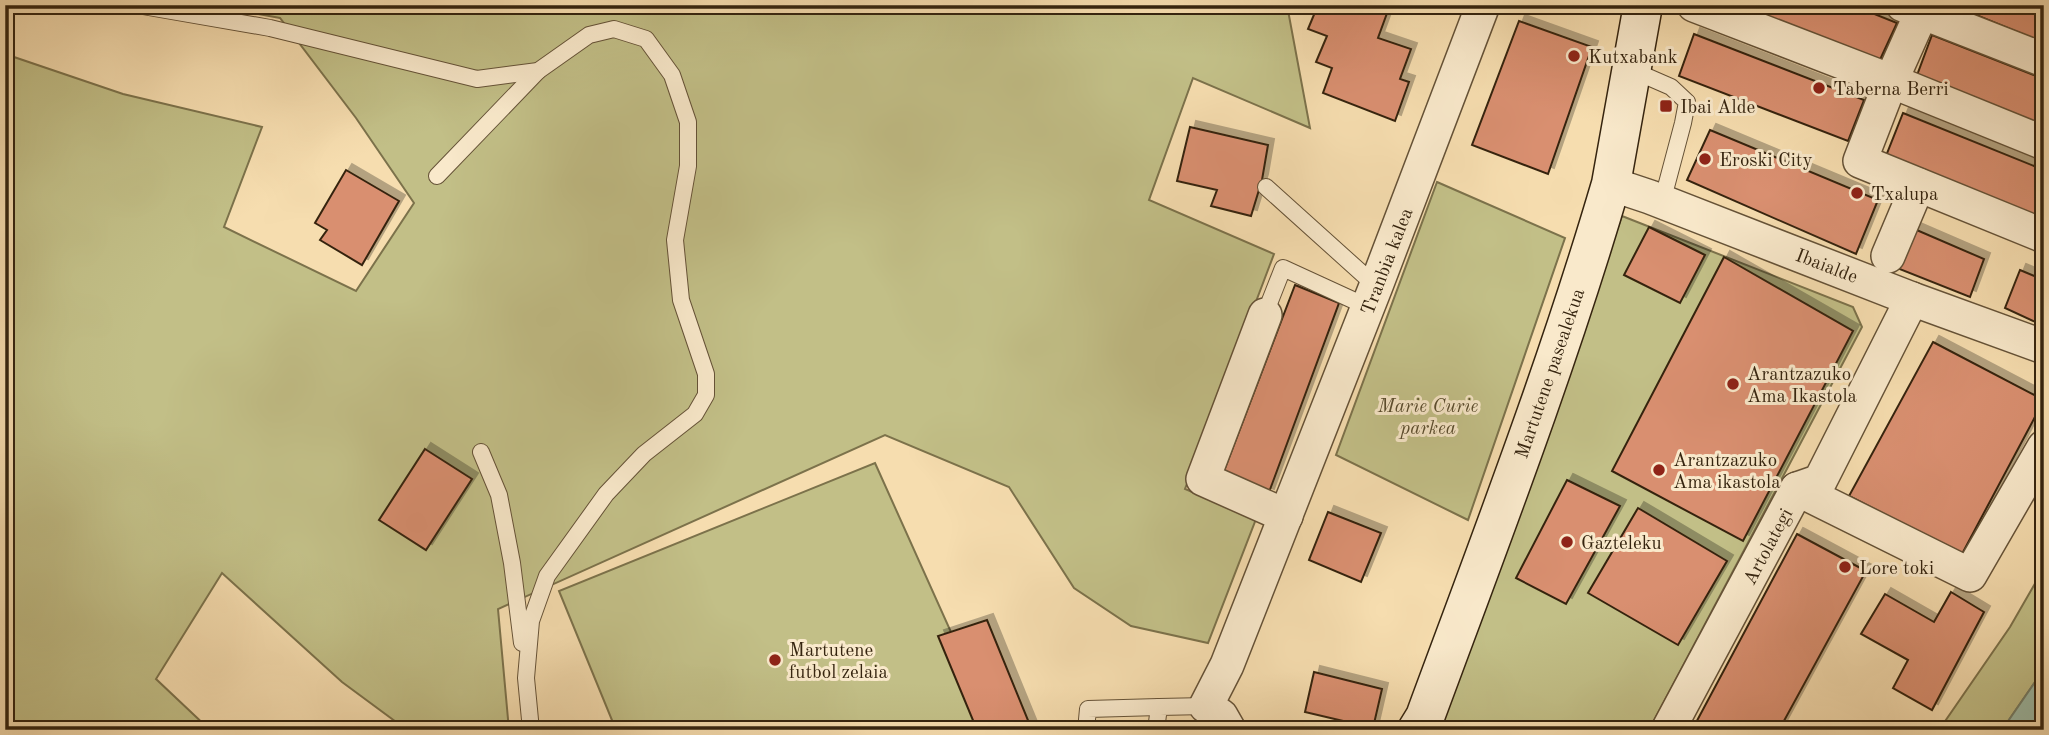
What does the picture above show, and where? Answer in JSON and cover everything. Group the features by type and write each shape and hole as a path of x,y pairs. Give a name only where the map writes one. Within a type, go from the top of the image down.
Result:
{"main road":[{"name":"Martutene pasealekua","path":"1417,730 1425,717 1502,507 1560,343 1611,184 1643,5"}],"street":[{"name":"Tranbia kalea","path":"1206,706 1227,665 1286,516 1483,5"},
{"path":"1694,5 2044,144"},
{"path":"2044,60 1917,8 1860,161 2044,236"},
{"name":"Ibaialde","path":"1611,184 1824,263 1912,299 2044,346"},
{"path":"1888,256 1917,184"},
{"name":"Artolategi","path":"1668,730 1797,489 1820,481 1912,299"},
{"path":"1268,308 1203,480 1286,516"},
{"path":"1797,489 1970,575 2044,447"},
{"path":"1206,706 1221,716 1229,730"}],"lane":[{"path":"137,5 270,28 477,79 538,71"},
{"path":"437,176 538,71 589,35 614,29 646,39 672,75 688,122 688,166 676,240 681,300 706,374 706,394 695,414 644,454 606,494 547,576 531,621 526,678"},
{"path":"1632,70 1671,87 1687,102 1662,202"},
{"path":"1266,187 1372,297"},
{"path":"1268,308 1283,268 1372,297"},
{"path":"481,452 499,495 510,549 531,730"},
{"path":"1086,730 1088,709 1206,706"},
{"path":"1156,730 1159,707"}],"green space":[{"path":"210,5 1287,5 1310,128 1193,78 1149,200 1274,254 1185,489 1256,519 1208,643 1131,626 1074,588 1009,487 885,435 498,609 509,730 407,730 342,682 222,573 156,679 210,730 5,730 5,54 123,94 262,127 224,227 356,291 414,203 356,118 280,18"},
{"name":"Marie Curie parkea","path":"1437,182 1565,238 1468,520 1336,455"},
{"name":"Arantzazuko Ama ikastola","path":"1622,216 1853,307 1862,327 1649,730 1439,730"},
{"name":"Martutene futbol zelaia","path":"875,463 995,730 616,730 559,591"},
{"path":"2044,568 2044,669 2002,730 1939,730 2010,627"}],"shaded area":[{"path":"2044,669 2044,730 2002,730"}],"building":[{"path":"1318,5 1390,5 1378,38 1411,49 1400,79 1409,82 1395,121 1323,93 1332,68 1316,62 1327,36 1308,29"},
{"path":"1727,5 1852,5 1897,23 1878,64"},
{"path":"1952,5 2044,5 2044,43"},
{"path":"1519,21 1592,47 1548,174 1472,145"},
{"path":"1694,34 1864,100 1848,141 1679,76"},
{"path":"1932,35 2044,79 2044,129 1916,78"},
{"path":"1903,113 2044,170 2044,219 1886,156"},
{"path":"1190,127 1268,145 1262,180 1251,216 1211,206 1217,190 1177,181"},
{"path":"1710,130 1878,200 1856,254 1687,180"},
{"path":"346,170 399,201 362,265 320,240 327,230 315,223"},
{"path":"1649,227 1705,255 1680,303 1624,275"},
{"path":"1912,228 1984,259 1970,297 1897,268"},
{"path":"1724,257 1853,331 1743,541 1612,471"},
{"path":"2020,270 2044,280 2044,326 2005,308"},
{"path":"1295,285 1339,303 1268,495 1222,476"},
{"path":"1933,342 2044,400 1962,554 1849,496"},
{"path":"425,449 472,479 426,550 379,520"},
{"name":"Gazteleku","path":"1567,480 1620,506 1566,604 1516,578"},
{"path":"1638,508 1727,561 1678,645 1588,593"},
{"path":"1328,512 1381,533 1361,582 1309,560"},
{"path":"1797,534 1866,571 1779,730 1692,730"},
{"path":"1951,592 1984,612 1932,710 1893,688 1908,660 1861,634 1885,594 1934,622"},
{"path":"987,620 1032,730 977,730 938,636"},
{"path":"1314,672 1382,689 1373,728 1305,712"}],"place":[{"name":"Kutxabank","path":"1574,56"},
{"name":"Taberna Berri","path":"1819,88"},
{"name":"Ibai Alde","path":"1666,106"},
{"name":"Eroski City","path":"1705,159"},
{"name":"Txalupa","path":"1857,193"},
{"name":"Arantzazuko Ama Ikastola","path":"1733,384"},
{"name":"Arantzazuko Ama ikastola","path":"1659,470"},
{"name":"Gazteleku","path":"1567,542"},
{"name":"Lore toki","path":"1845,567"},
{"name":"Martutene futbol zelaia","path":"775,660"}]}
